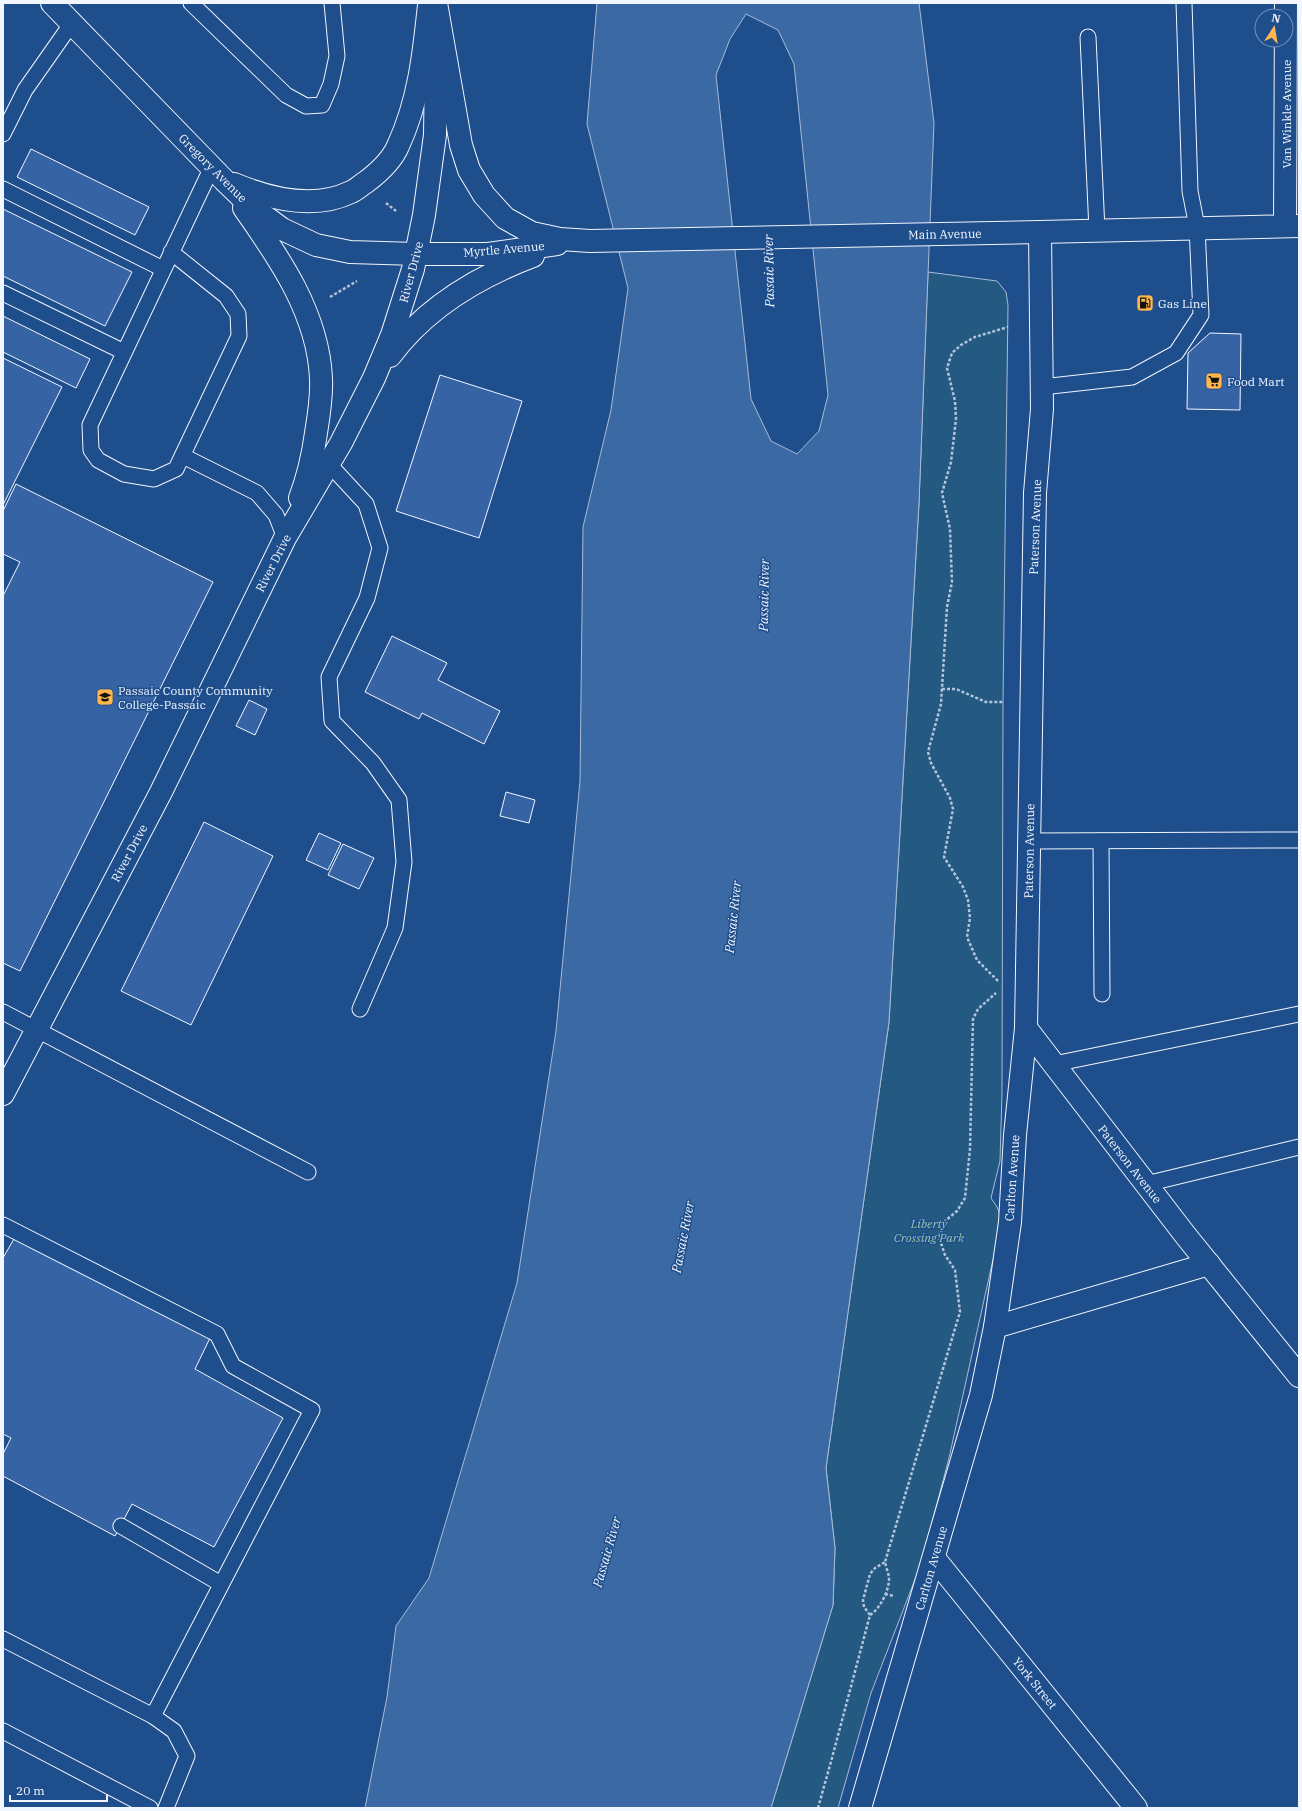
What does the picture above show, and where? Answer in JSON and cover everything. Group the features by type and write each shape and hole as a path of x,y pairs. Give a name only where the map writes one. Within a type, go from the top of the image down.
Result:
{"main road":[{"path":"218,174 255,193 281,199 322,202 352,192 376,174 397,148 411,115 419,81 429,3"},
{"path":"435,3 461,145 469,170 484,195 506,218 532,233 560,239 590,241"},
{"name":"River Drive","path":"3,1094 161,792 285,538 302,494 321,459 374,378 392,335 417,254 435,135 435,3"},
{"name":"Van Winkle Avenue","path":"1286,3 1292,226"},
{"name":"Gregory Avenue","path":"54,4 218,174 252,207 282,229 316,245 350,252 417,254"},
{"path":"218,174 270,246 293,284 308,317 317,346 321,379 319,414 321,459"},
{"name":"Main Avenue","path":"590,241 1292,226"},
{"name":"Paterson Avenue","path":"1040,232 1042,409 1035,493 1026,1028 1146,1184 1299,1376"},
{"path":"374,378 401,341 433,310 469,285 508,266 546,252 590,241"},
{"name":"Myrtle Avenue","path":"417,254 488,254 590,241"},
{"name":"Carlton Avenue","path":"860,1808 981,1395 995,1327 1010,1222 1015,1135 1026,1028"},
{"path":"995,1327 1209,1264"},
{"name":"York Street","path":"934,1558 1136,1808"}],"lane":[{"path":"191,3 286,95 306,106 322,105 331,84 337,56 332,3"},
{"path":"1042,387 1132,377 1176,353 1201,315 1197,227 1190,191 1184,3"},
{"path":"3,134 25,90 72,23"},
{"path":"1088,37 1097,230"},
{"path":"171,252 226,296 238,314 239,336 176,469 154,479 124,474 98,460 91,450 90,425 171,252 218,174"},
{"path":"3,189 163,269"},
{"path":"3,293 124,352"},
{"path":"183,456 258,493 276,515 285,538"},
{"path":"321,459 366,504 380,548 367,598 329,677 332,721 373,763 399,800 404,862 395,928 360,1009"},
{"path":"1029,841 1299,840"},
{"path":"1101,841 1102,994"},
{"path":"3,1012 308,1172"},
{"path":"1054,1064 1299,1014"},
{"path":"1146,1184 1299,1147"},
{"path":"3,1225 217,1334 233,1366 312,1410 153,1716"},
{"path":"121,1526 222,1584"},
{"path":"3,1638 153,1716 174,1731 187,1756 166,1808"},
{"path":"3,1731 150,1808"}],"path":[{"path":"1000,982 990,975 977,960 967,937 970,918 968,900 963,887 944,857 953,809 950,798 931,763 928,752 942,704 947,607 952,582 950,528 942,493 951,462 956,419 947,368 952,353 961,345 975,337 1008,327"},
{"path":"942,690 956,689 986,702 1003,702"},
{"path":"818,1808 870,1615 876,1611 887,1588 889,1577 885,1562 960,1312 955,1270 945,1255 940,1237 945,1221 957,1211 966,1198 970,1149 973,1019 978,1008 996,993"},
{"path":"870,1615 864,1607 863,1600 870,1574 874,1568 885,1562"}],"green space":[{"name":"Liberty Crossing Park","path":"928,272 997,281 1006,292 1008,305 1003,702 1002,1093 1000,1161 991,1198 1002,1219 949,1458 921,1564 871,1693 838,1808 771,1808 833,1605 835,1548 826,1468 889,1022 919,503"}],"water":[{"name":"Passaic River","path":"597,3 919,3 934,123 919,503 889,1022 826,1468 835,1548 833,1605 771,1808 365,1808 387,1697 396,1626 429,1578 517,1283 556,1031 580,781 583,527 611,410 628,288 587,124"}],"pier":[{"path":"746,14 778,30 794,64 828,395 819,431 797,454 771,441 751,399 716,75 730,39"}],"building":[{"path":"31,149 149,207 135,235 17,177"},
{"path":"3,209 132,272 105,326 3,276"},
{"path":"3,316 90,359 76,388 3,352"},
{"name":"Food Mart","path":"1210,333 1241,334 1240,410 1187,409 1188,353"},
{"path":"3,358 62,387 3,505"},
{"path":"440,375 522,401 479,538 396,511"},
{"name":"Passaic County Community College-Passaic","path":"16,484 213,582 20,971 3,963 3,596 20,562 3,554 3,511"},
{"path":"392,636 447,663 438,680 500,711 484,744 422,713 419,719 365,692"},
{"path":"249,700 267,709 255,735 236,726"},
{"path":"506,792 535,800 529,823 500,816"},
{"path":"204,822 273,856 191,1025 121,991"},
{"path":"319,833 341,843 328,870 306,860"},
{"path":"343,844 374,858 359,889 328,875"},
{"path":"15,1237 210,1338 195,1369 283,1418 214,1547 132,1504 115,1536 3,1476 3,1454 11,1438 3,1434 3,1258"}],"place":[{"name":"Gas Line","path":"1145,303"},
{"name":"Food Mart","path":"1214,381"},
{"name":"Passaic County Community College-Passaic","path":"105,697"}]}
